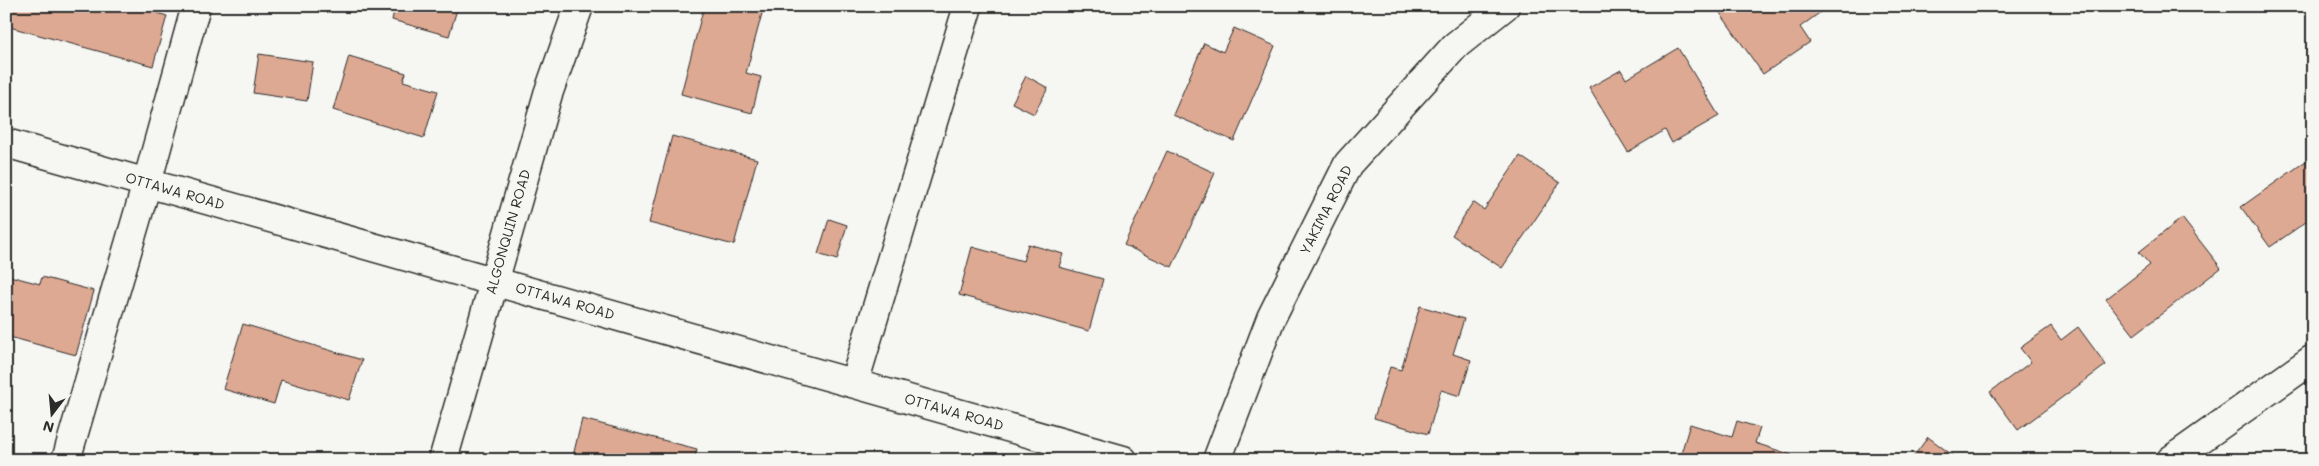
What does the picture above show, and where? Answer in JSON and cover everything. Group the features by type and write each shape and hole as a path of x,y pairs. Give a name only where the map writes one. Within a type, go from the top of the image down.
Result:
{"street":[{"path":"66,460 148,183 196,6"},
{"name":"ALGONQUIN ROAD","path":"443,460 548,94 579,6"},
{"path":"854,384 968,6"},
{"name":"YAKIMA ROAD","path":"1217,460 1271,318 1348,164 1455,46 1505,6"},
{"name":"OTTAWA ROAD","path":"6,143 1123,460"},
{"path":"2172,460 2313,359"}],"building":[{"path":"6,6 136,6 167,16 153,66 6,26"},
{"path":"395,6 458,6 449,36 392,20"},
{"path":"704,6 764,6 746,73 761,77 752,113 681,94"},
{"path":"1723,6 1829,6 1800,27 1810,42 1763,74 1718,10"},
{"path":"1234,28 1275,46 1234,141 1173,115 1204,43 1223,52"},
{"path":"1678,48 1719,116 1672,143 1665,130 1628,152 1589,88 1621,70 1626,79"},
{"path":"259,54 313,62 307,101 253,93"},
{"path":"349,56 406,73 403,81 438,91 424,138 333,110"},
{"path":"1026,76 1048,88 1034,114 1012,103"},
{"path":"672,136 757,159 734,245 649,223"},
{"path":"1167,151 1215,173 1172,267 1124,245"},
{"path":"1520,156 1560,183 1502,268 1452,235 1473,202 1484,210"},
{"path":"2313,156 2313,217 2270,247 2241,207"},
{"path":"2182,218 2221,268 2134,335 2106,299 2150,265 2139,252"},
{"path":"829,219 847,225 837,260 818,254"},
{"path":"1028,244 1063,254 1059,267 1103,279 1089,331 959,295 972,247 1023,261"},
{"path":"6,275 40,284 42,277 94,291 76,355 6,336"},
{"path":"1420,306 1464,319 1453,354 1471,360 1460,396 1441,390 1428,434 1374,418 1390,367 1401,370"},
{"path":"243,324 362,360 349,400 281,380 274,404 223,389"},
{"path":"2051,326 2061,340 2078,327 2106,365 2018,430 1990,392 2031,362 2020,348"},
{"path":"582,419 697,449 694,460 572,460"},
{"path":"1737,421 1760,428 1755,443 1792,455 1790,460 1679,460 1690,424 1732,437"},
{"path":"1928,437 1959,460 1911,460"},
{"path":"267,453 296,460 265,460"}]}
